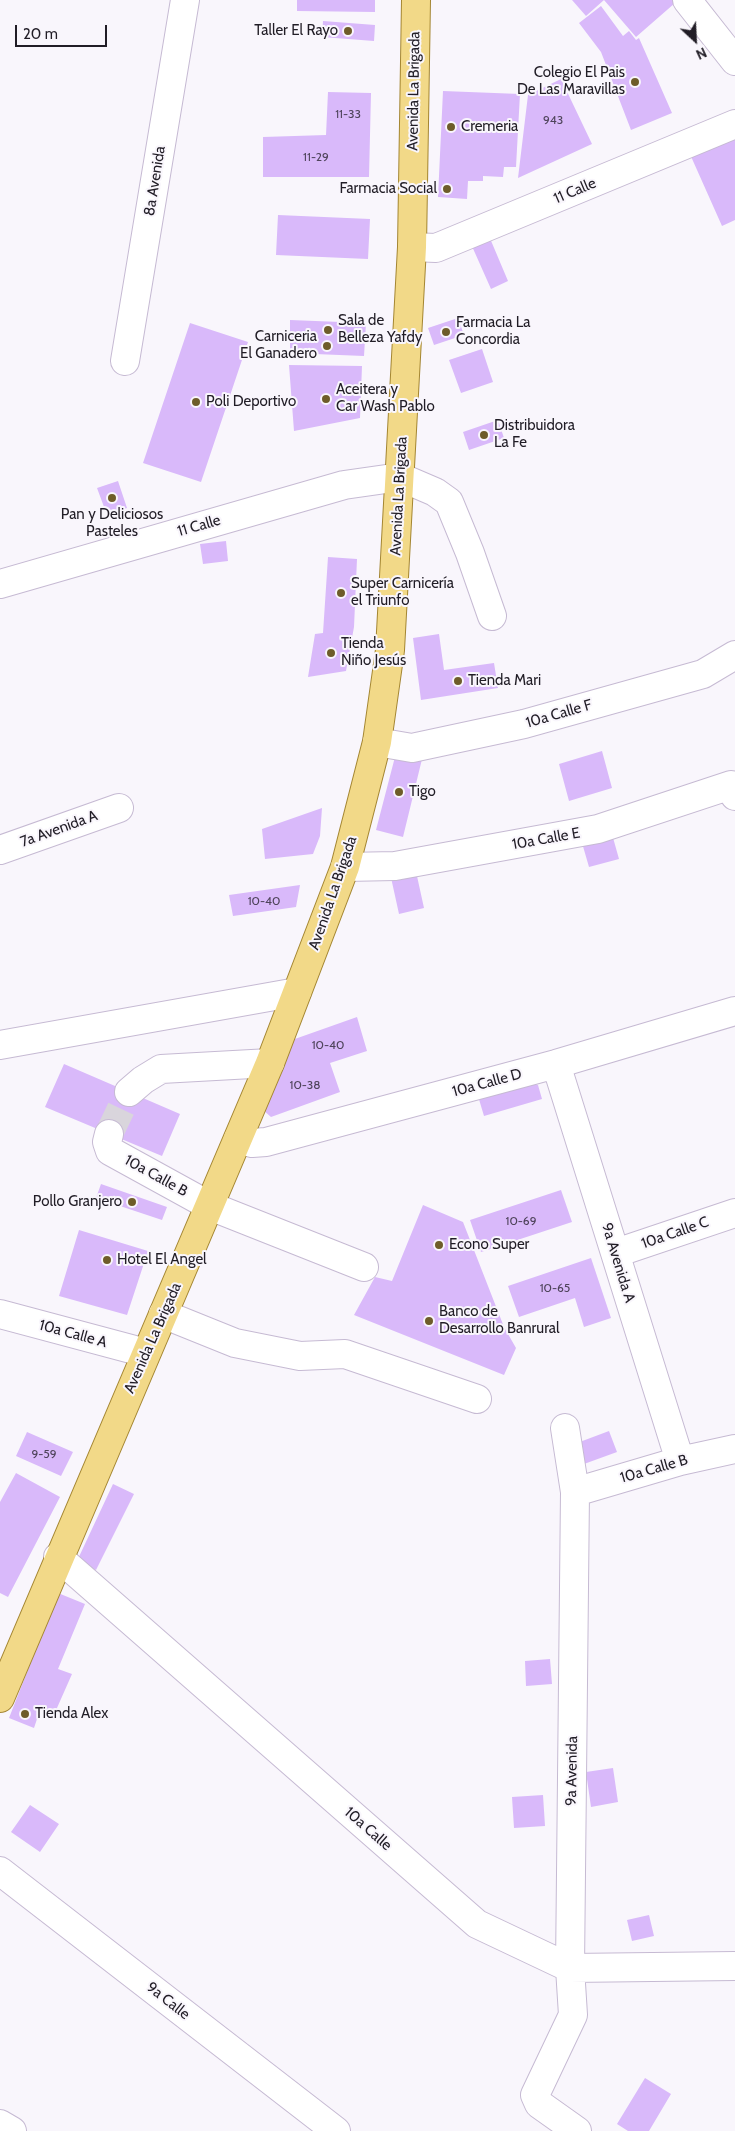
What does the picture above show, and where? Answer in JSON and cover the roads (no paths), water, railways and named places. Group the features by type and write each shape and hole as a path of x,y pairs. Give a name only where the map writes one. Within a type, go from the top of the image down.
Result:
{"main road":[{"name":"Avenida La Brigada","path":"0,1698 6,1665 58,1558 270,1063 345,867 378,742 390,650 412,247 416,0"}],"street":[{"name":"8a Avenida","path":"125,361 185,0"},
{"path":"687,0 735,60"},
{"name":"11 Calle","path":"412,247 436,248 735,124"},
{"name":"11 Calle","path":"0,584 344,485 400,477"},
{"path":"400,477 435,492 450,502 492,616"},
{"name":"10a Calle F","path":"378,742 412,748 524,724 703,674 735,655"},
{"name":"10a Calle E","path":"345,867 395,866 598,830 732,785 735,796"},
{"name":"7a Avenida A","path":"0,850 119,808"},
{"path":"0,1045 297,992"},
{"name":"10a Calle D","path":"238,1139 252,1143 266,1142 556,1064 735,1011"},
{"path":"129,1092 143,1080 161,1069 270,1063"},
{"name":"9a Avenida A","path":"556,1064 680,1461"},
{"name":"10a Calle B","path":"108,1138 110,1151 210,1206 364,1267"},
{"name":"10a Calle C","path":"616,1253 735,1213"},
{"name":"10a Calle A","path":"0,1314 146,1353"},
{"path":"163,1314 235,1343 300,1356 345,1354 478,1399"},
{"name":"9a Avenida","path":"565,1428 575,1492 570,1968 573,2009 572,2021 535,2095 539,2104 576,2131"},
{"name":"10a Calle B","path":"575,1492 680,1461 735,1449"},
{"name":"10a Calle","path":"58,1558 477,1924 570,1968 735,1966"},
{"name":"9a Calle","path":"0,1871 336,2131"},
{"path":"0,2124 12,2131"}],"tunnel":[{"path":"109,1134 129,1092"}],"place":[{"name":"Taller El Rayo","path":"348,31"},
{"name":"Colegio El Pais De Las Maravillas","path":"635,82"},
{"name":"Cremeria","path":"451,127"},
{"name":"Farmacia Social","path":"447,189"},
{"name":"Sala de Belleza Yafdy","path":"328,330"},
{"name":"Farmacia La Concordia","path":"446,332"},
{"name":"Carniceria El Ganadero","path":"327,346"},
{"name":"Aceitera y Car Wash Pablo","path":"326,399"},
{"name":"Poli Deportivo","path":"196,402"},
{"name":"Distribuidora La Fe","path":"484,435"},
{"name":"Pan y Deliciosos Pasteles","path":"112,498"},
{"name":"Super Carnicería el Triunfo","path":"341,593"},
{"name":"Tienda Niño Jesús","path":"331,653"},
{"name":"Tienda Mari","path":"458,681"},
{"name":"Tigo","path":"399,792"},
{"name":"Pollo Granjero","path":"132,1202"},
{"name":"Econo Super","path":"439,1245"},
{"name":"Hotel El Angel","path":"107,1260"},
{"name":"Banco de Desarrollo Banrural","path":"429,1321"},
{"name":"Tienda Alex","path":"25,1714"}]}
